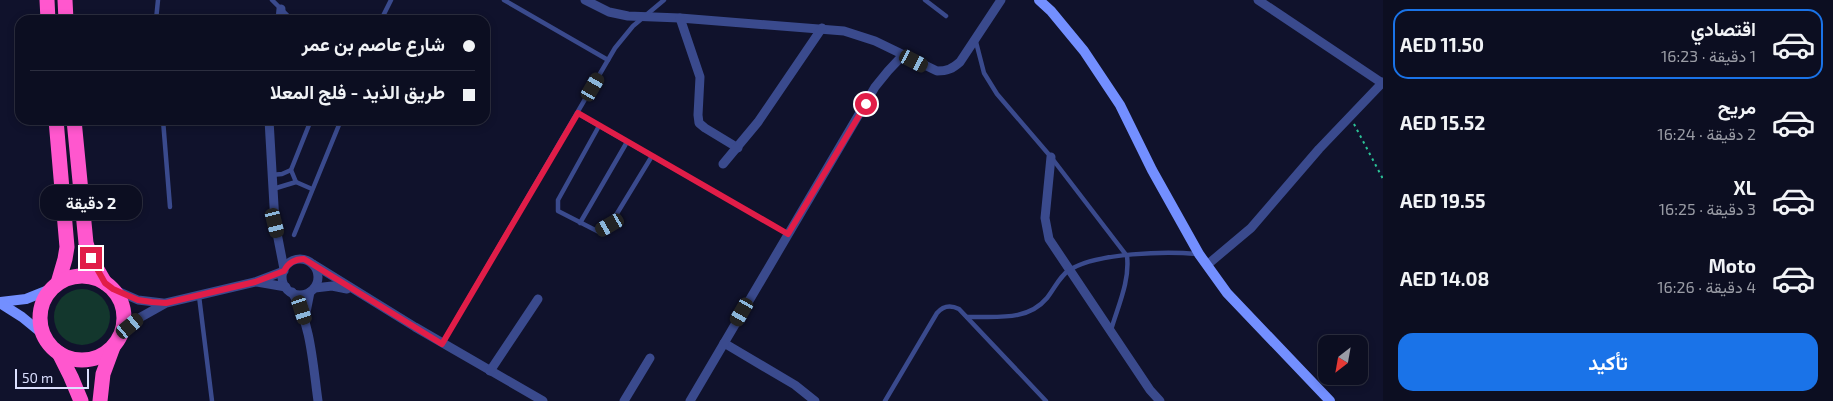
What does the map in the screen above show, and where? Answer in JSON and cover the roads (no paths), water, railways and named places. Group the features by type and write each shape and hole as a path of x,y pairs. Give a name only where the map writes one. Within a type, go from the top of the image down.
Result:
{"highway":[{"path":"47,0 48,15"},
{"path":"65,0 66,15"},
{"path":"56,125 67,247 65,259 54,286 44,299 40,311 40,324 44,336 50,345 59,353 72,359 87,360 102,356 117,342"},
{"path":"74,125 86,244 94,264 120,300 124,312 124,324 103,374 100,401"},
{"path":"54,286 69,278 81,276 94,278 109,286"},
{"path":"59,353 72,377 81,401"}],"street":[{"path":"585,0 609,12 628,16 822,28 855,33 937,71 946,71 954,68 960,62 1001,0"},
{"path":"1039,0 1051,11 1084,51 1120,105 1152,170 1199,254 1227,293 1330,401"},
{"path":"1207,265 1251,228 1305,164 1383,82 1258,0"},
{"path":"280,15 281,9"},
{"path":"680,18 701,82 699,122 705,128 738,148"},
{"path":"723,164 758,122 822,28"},
{"path":"690,401 876,87 903,55"},
{"path":"269,125 275,223 284,270 284,282 300,306 305,320 318,401"},
{"path":"1051,157 1046,228 1053,246 1150,390 1160,401"},
{"path":"279,240 299,259"},
{"path":"117,342 141,317 166,303 255,282 284,270 290,262 304,259 442,344 542,401"},
{"path":"305,320 312,290 318,276 313,264"},
{"path":"255,282 304,294 312,290 332,286 355,291"},
{"path":"0,302 26,299 54,286"},
{"path":"109,286 138,300 166,303"},
{"path":"490,371 538,299"},
{"path":"0,302 22,317 44,336"},
{"path":"724,343 788,380 815,401"},
{"path":"624,401 650,358"},
{"path":"1147,401 1150,390"}],"lane":[{"path":"156,15 158,0"},
{"path":"272,0 287,15"},
{"path":"384,15 391,0"},
{"path":"504,0 608,60"},
{"path":"442,344 608,60 624,37 664,0"},
{"path":"925,0 946,16"},
{"path":"975,39 979,60 990,84 1051,157 1127,256 1128,270 1126,280 1111,330"},
{"path":"578,113 788,234"},
{"path":"163,125 170,206"},
{"path":"296,182 291,170 308,125"},
{"path":"294,235 339,125"},
{"path":"599,126 558,200 558,211 599,232 610,225 652,156"},
{"path":"580,223 627,142"},
{"path":"271,175 282,174 291,170"},
{"path":"272,190 284,184 296,182 312,189"},
{"path":"967,317 1008,316 1029,312 1044,302 1062,276 1070,269 1094,261 1154,252 1199,254"},
{"path":"198,295 212,401"},
{"path":"885,401 940,310 946,307 955,307 967,317 1046,401"}]}
